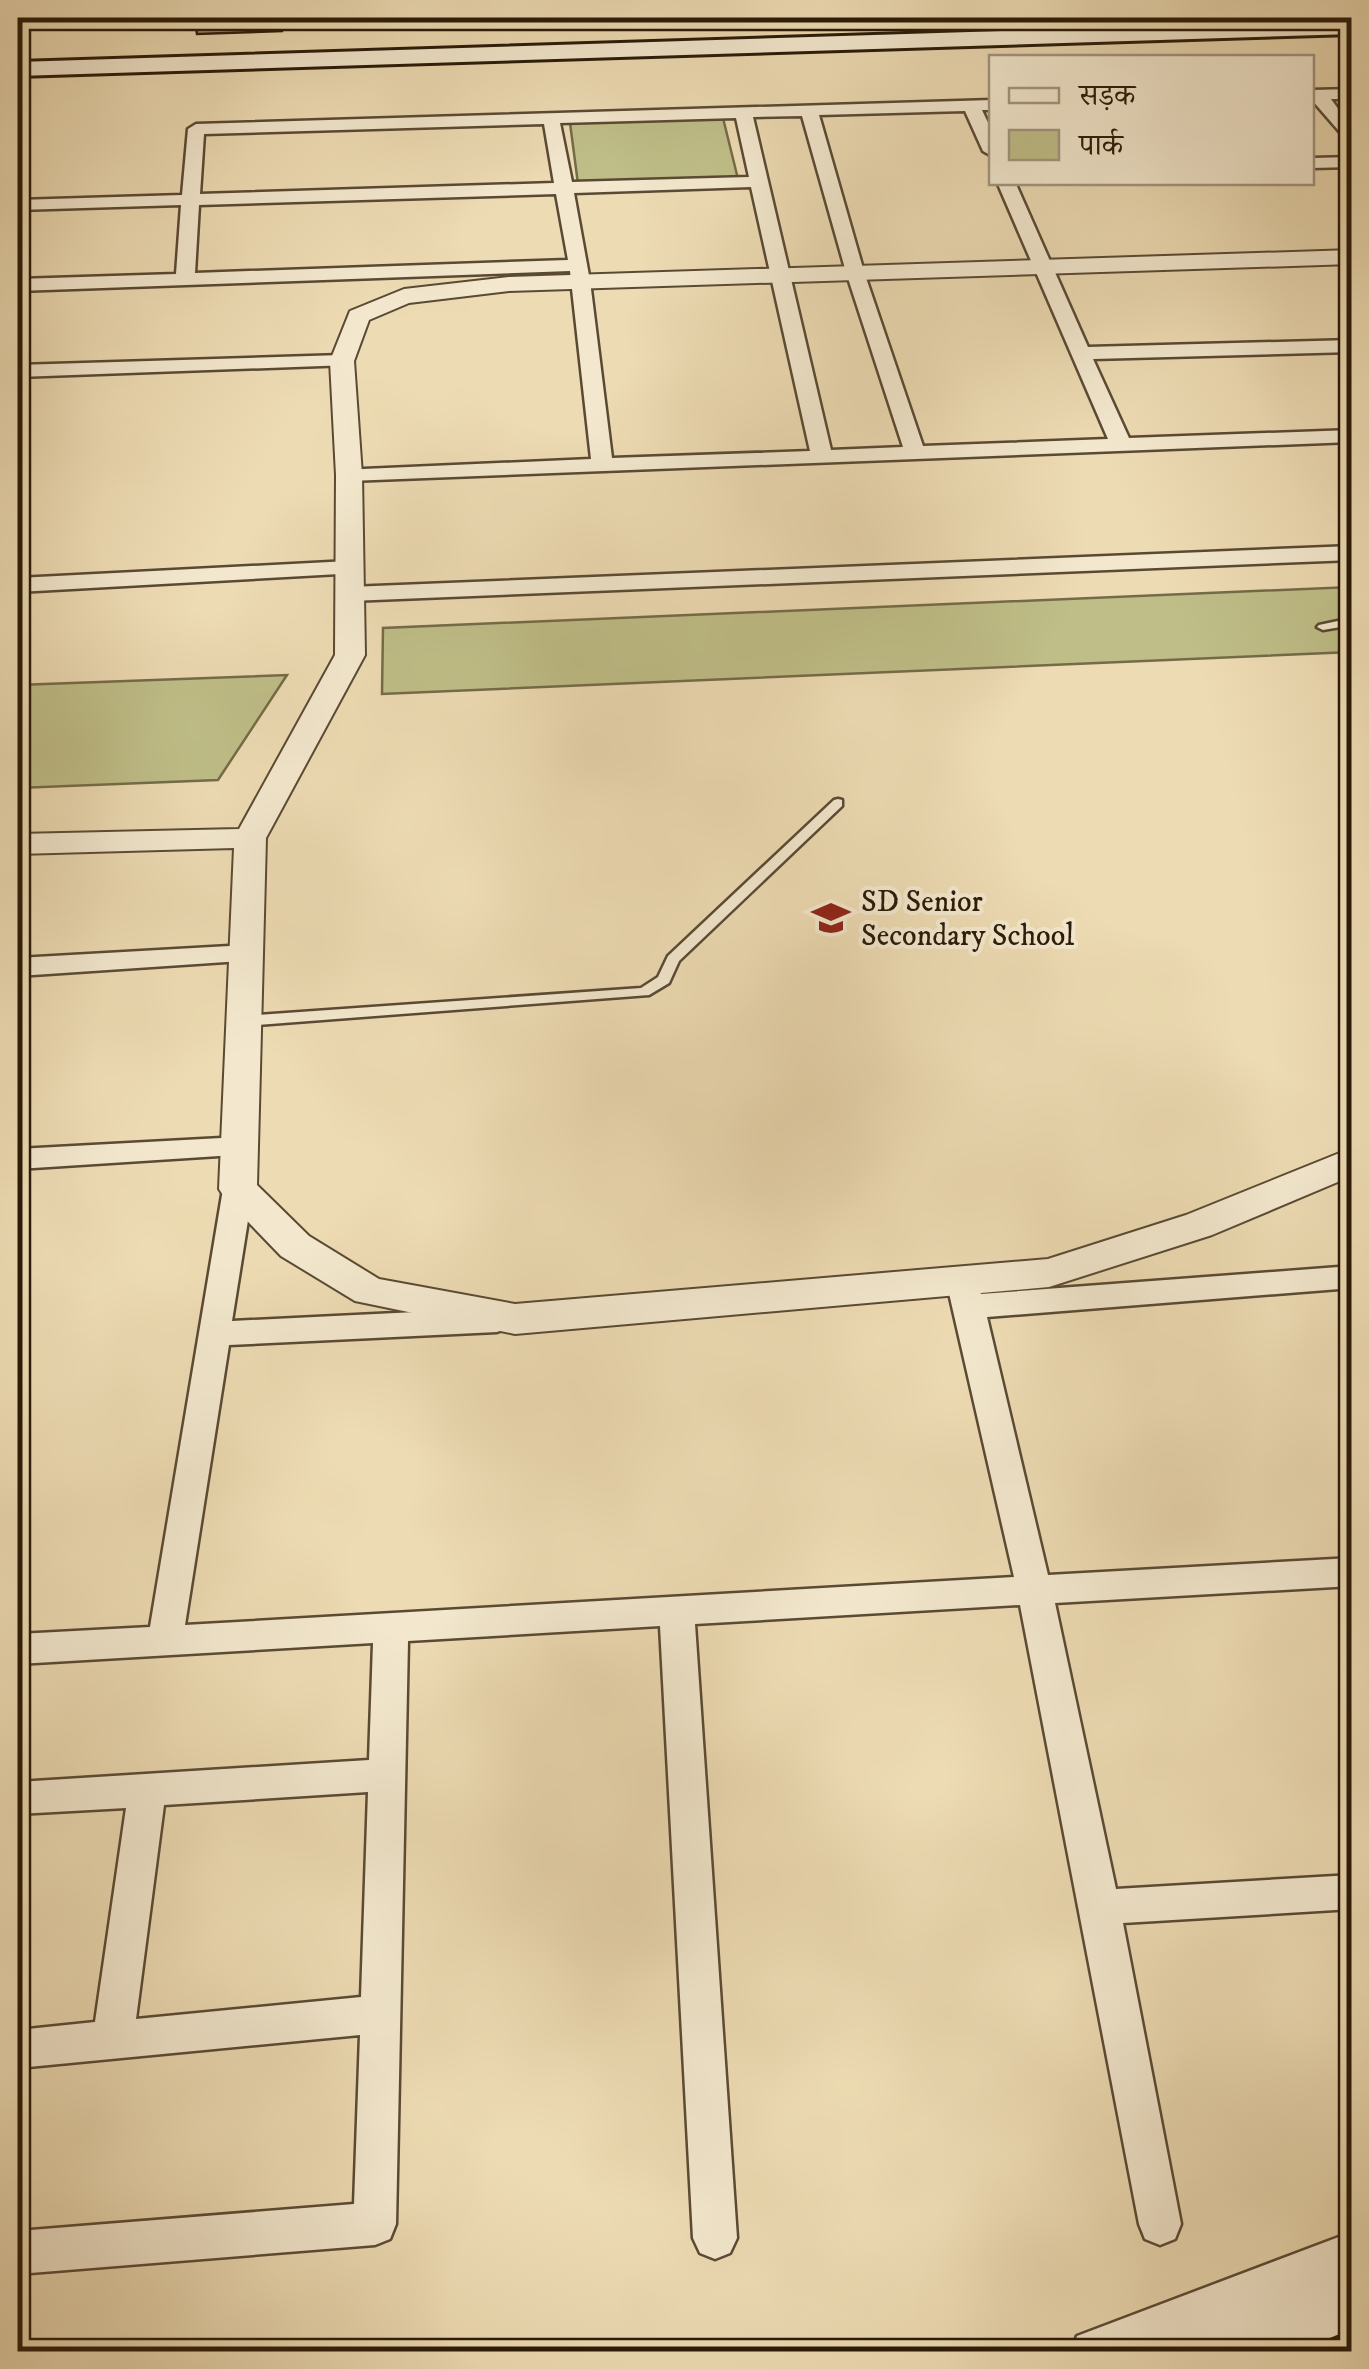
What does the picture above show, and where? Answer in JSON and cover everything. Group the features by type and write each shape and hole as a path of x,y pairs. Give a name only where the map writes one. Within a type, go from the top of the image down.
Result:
{"main road":[{"path":"18,69 1352,27"},
{"path":"18,77 1352,38"},
{"path":"1213,2352 1352,2298"}],"street":[{"path":"1316,95 1352,94"},
{"path":"1316,95 1352,141"},
{"path":"185,279 196,129 989,105"},
{"path":"972,106 989,144"},
{"path":"809,110 855,272 915,453"},
{"path":"743,112 822,456"},
{"path":"551,118 580,273 602,465"},
{"path":"1314,163 1352,162"},
{"path":"18,205 758,182"},
{"path":"1007,185 1121,445"},
{"path":"18,284 580,273 780,275 1352,258"},
{"path":"166,1641 238,1188 250,838 350,654 349,475 342,361 359,316 404,296 580,273"},
{"path":"1080,354 1352,346"},
{"path":"18,371 342,361"},
{"path":"349,475 1352,436"},
{"path":"18,585 350,581 1352,553"},
{"path":"18,844 250,838"},
{"path":"18,967 246,954"},
{"path":"18,1159 240,1148"},
{"path":"965,1294 1199,1226 1352,1161"},
{"path":"238,1188 295,1246 369,1291 515,1318"},
{"path":"214,1334 1352,1277"},
{"path":"965,1294 1036,1592 1103,1908 1160,2224"},
{"path":"18,1650 1352,1572"},
{"path":"676,1612 714,2238"},
{"path":"18,2252 375,2224 384,1775 391,1628"},
{"path":"18,1798 384,1775"},
{"path":"113,2040 147,1790"},
{"path":"1103,1908 1352,1892"},
{"path":"18,2049 379,2014"},
{"path":"1094,2352 1352,2254"}],"lane":[{"path":"781,18 816,22 961,18"},
{"path":"1323,627 1352,621"},
{"path":"244,1021 644,992 664,980 672,959 838,803"}],"green space":[{"path":"723,118 738,179 578,184 570,123"},
{"path":"1351,587 1351,652 382,694 383,628"},
{"path":"287,675 218,780 18,788 18,685"}],"place":[{"name":"SD Senior Secondary School","path":"831,918"}]}
